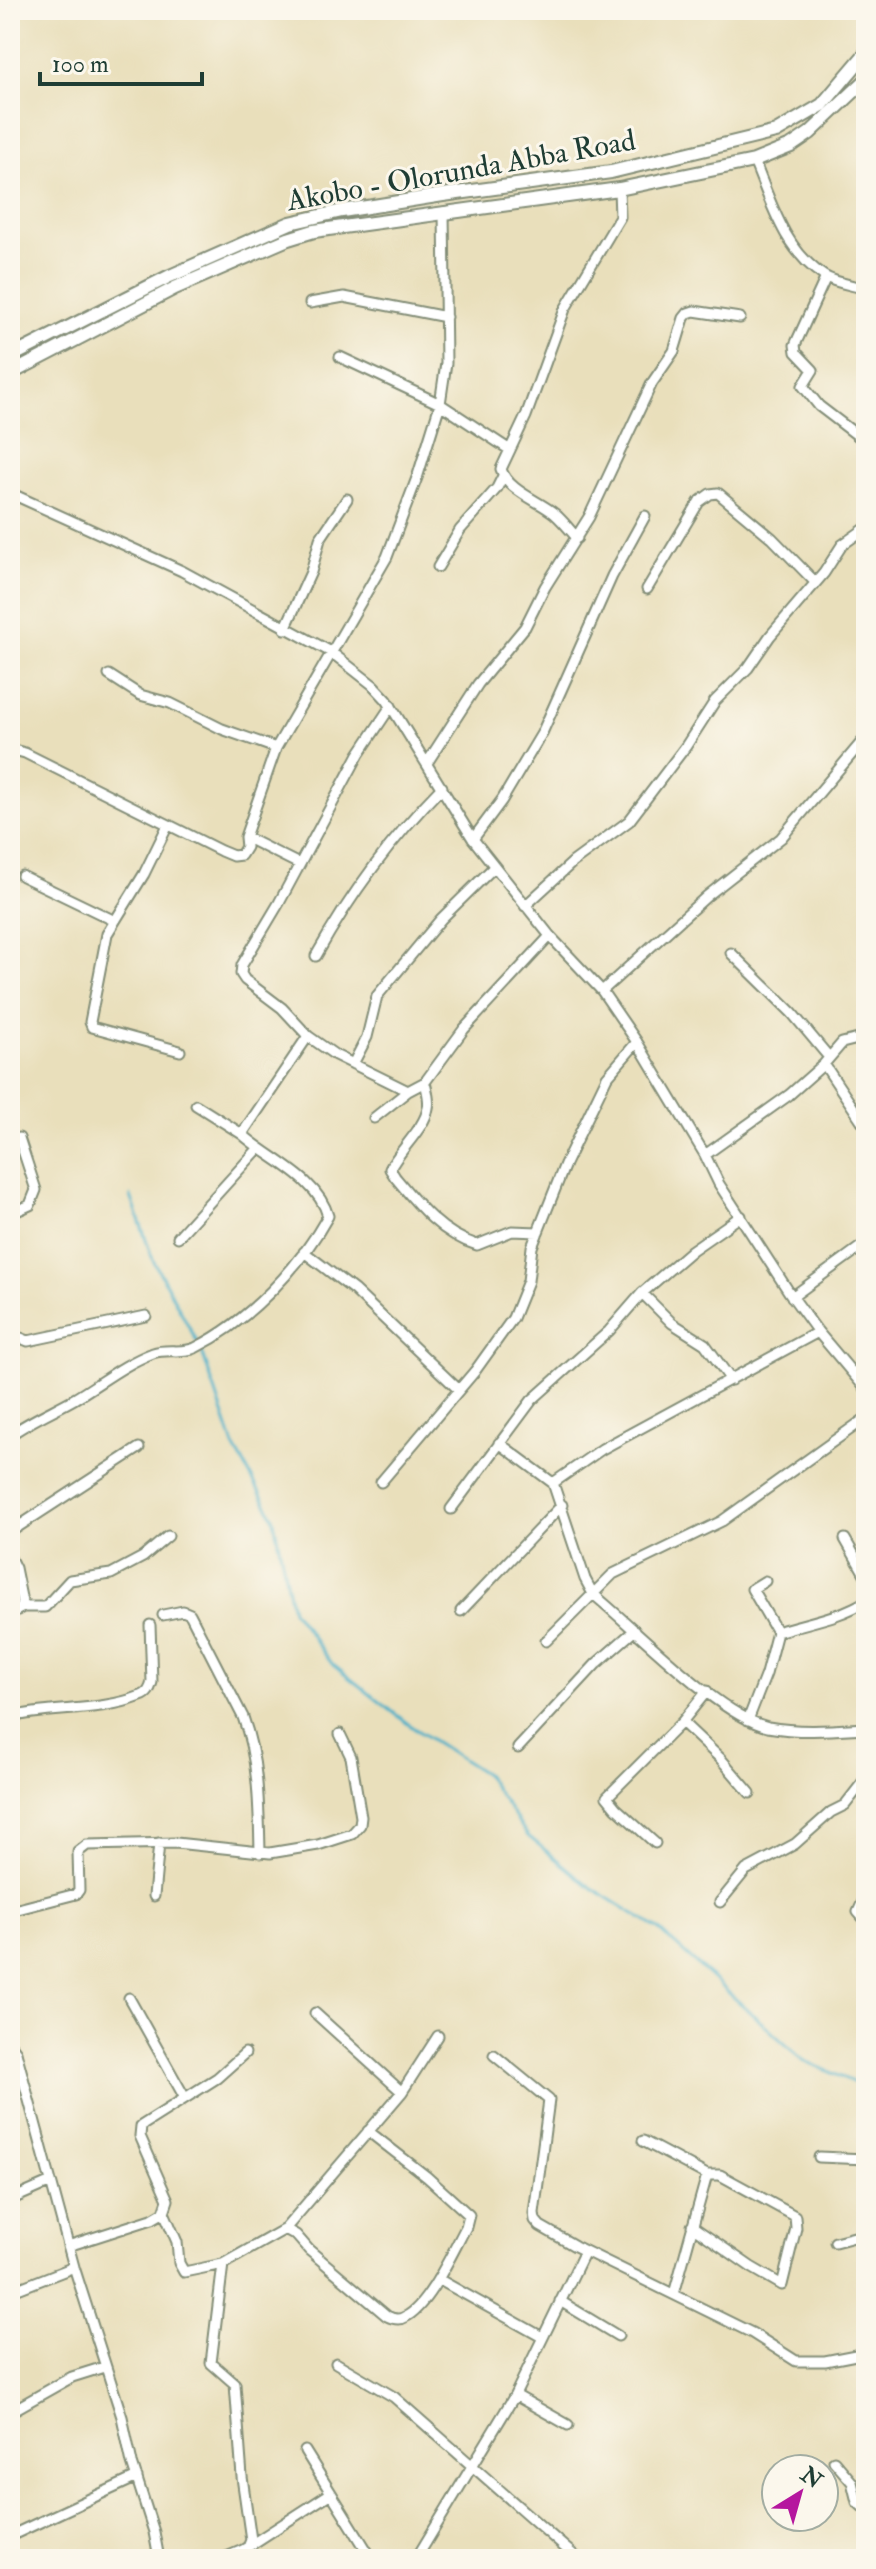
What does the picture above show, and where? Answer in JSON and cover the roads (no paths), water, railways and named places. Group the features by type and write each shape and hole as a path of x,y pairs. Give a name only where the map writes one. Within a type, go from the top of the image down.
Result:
{"main road":[{"name":"Akobo - Olorunda Abba Road","path":"10,357 211,256 290,223 314,216 443,195 611,172 776,132 798,122 822,105 866,53"},
{"name":"Akobo - Olorunda Abba Road","path":"10,374 142,304 216,269 314,231 619,189 754,161 791,146 810,133 866,80"},
{"path":"211,256 216,269"}],"street":[{"path":"754,161 783,232 799,252 826,277 866,289"},
{"path":"577,538 557,516 503,476 501,469 526,416 565,309 620,217 619,189"},
{"path":"10,749 25,753 233,856 241,855 276,748 392,547 440,404 446,353 444,212"},
{"path":"826,277 795,345 796,352 813,370 803,386 819,406 866,442"},
{"path":"310,303 344,297 446,317"},
{"path":"427,763 478,684 520,635 545,587 577,538 652,383 674,351 688,313 694,311 740,318"},
{"path":"340,357 440,404 510,450"},
{"path":"438,567 460,530 497,488 503,476"},
{"path":"10,493 182,571 331,652 373,685 391,706 473,839 550,936 602,991 637,1042 792,1297 866,1389"},
{"path":"647,589 699,502 704,496 718,493 772,538 815,582"},
{"path":"285,629 314,564 320,539 347,499"},
{"path":"473,839 502,800 542,733 612,576 645,516"},
{"path":"525,906 573,862 629,821 686,746 707,710 748,668 770,636 828,568 842,545 866,528"},
{"path":"109,675 140,695 170,703 222,729 276,748"},
{"path":"391,706 359,754 279,903 255,940 242,965 241,974 282,1008 308,1036 335,1055 408,1091"},
{"path":"602,991 707,896 781,838 866,737"},
{"path":"316,956 351,900 391,846 442,787"},
{"path":"168,825 144,874 107,934 90,1013 92,1027 180,1051"},
{"path":"245,837 299,864"},
{"path":"353,1064 367,1037 377,996 441,919 494,867"},
{"path":"22,876 113,920"},
{"path":"374,1118 408,1091 425,1082 464,1029 550,936"},
{"path":"731,953 792,1013 826,1060 866,1127"},
{"path":"242,1134 308,1036"},
{"path":"705,1155 789,1095 842,1043 866,1037"},
{"path":"381,1482 498,1342 521,1303 538,1232 595,1098 607,1077 637,1042"},
{"path":"425,1082 429,1106 426,1116 390,1169 395,1177 429,1217 460,1240 477,1245 504,1233 538,1232"},
{"path":"10,1435 80,1395 112,1372 156,1352 188,1350 240,1319 304,1252 328,1216 325,1205 302,1180 242,1134 196,1105"},
{"path":"10,1214 30,1205 36,1190 19,1138"},
{"path":"178,1237 258,1149"},
{"path":"451,1509 532,1400 609,1331 642,1293 692,1250 741,1216"},
{"path":"792,1297 866,1243"},
{"path":"304,1252 363,1298 459,1390"},
{"path":"642,1293 672,1323 705,1344 731,1380"},
{"path":"10,1324 16,1336 28,1341 146,1316"},
{"path":"553,1483 602,1449 818,1332"},
{"path":"546,1641 613,1574 722,1521 866,1418"},
{"path":"499,1443 553,1483 585,1579 593,1594 707,1691 748,1720 768,1727 823,1731 866,1728"},
{"path":"10,1532 139,1448"},
{"path":"461,1611 562,1505"},
{"path":"10,1614 23,1607 45,1607 70,1580 111,1574 143,1557 168,1536"},
{"path":"845,1539 866,1576"},
{"path":"10,1558 23,1607"},
{"path":"748,1720 772,1656 777,1632 752,1589 765,1581"},
{"path":"777,1632 809,1621 839,1616 866,1602"},
{"path":"163,1615 183,1611 190,1614 243,1717 258,1783 260,1853"},
{"path":"10,1717 143,1696 150,1691 152,1682 150,1625"},
{"path":"518,1748 596,1664 635,1630"},
{"path":"655,1843 607,1797 682,1722 707,1691"},
{"path":"682,1722 720,1758 750,1793"},
{"path":"10,1911 76,1894 79,1890 78,1852 87,1845 159,1843 215,1846 260,1853 318,1845 352,1834 357,1830 361,1817 353,1769 340,1734"},
{"path":"720,1902 746,1870 795,1844 831,1812 845,1805 866,1778"},
{"path":"154,1896 159,1843"},
{"path":"866,1895 858,1912 866,1921"},
{"path":"129,1998 185,2098"},
{"path":"315,2013 402,2092"},
{"path":"245,2053 217,2078 145,2123 140,2131 168,2200 164,2217 177,2242 182,2271 223,2264 285,2229 402,2092 438,2036"},
{"path":"10,2044 16,2052 74,2267 122,2417 159,2559"},
{"path":"494,2055 549,2100 535,2220 540,2226 752,2333 796,2361 825,2361 866,2353"},
{"path":"285,2229 296,2235 309,2250 387,2316 394,2319 412,2313 438,2279 466,2227 469,2215 368,2131"},
{"path":"643,2141 707,2175 720,2175 795,2216 796,2228 782,2285 692,2226"},
{"path":"819,2157 866,2159"},
{"path":"674,2294 707,2175"},
{"path":"10,2200 51,2182"},
{"path":"68,2246 164,2217"},
{"path":"835,2242 866,2234"},
{"path":"416,2559 515,2395 585,2251"},
{"path":"223,2264 211,2363 235,2384 251,2540 249,2545"},
{"path":"10,2292 74,2267"},
{"path":"438,2279 542,2337"},
{"path":"560,2301 618,2336"},
{"path":"336,2363 394,2397 578,2559"},
{"path":"10,2412 72,2377 104,2367"},
{"path":"515,2395 568,2425"},
{"path":"305,2451 372,2559"},
{"path":"840,2468 852,2482 857,2502 866,2510"},
{"path":"10,2536 137,2477"},
{"path":"222,2559 331,2493"}],"waterway":[{"path":"131,1196 153,1260 201,1349 234,1446 273,1516 292,1610 333,1665 412,1727 485,1774 528,1836 589,1886 658,1929 803,2060 866,2088"}]}
